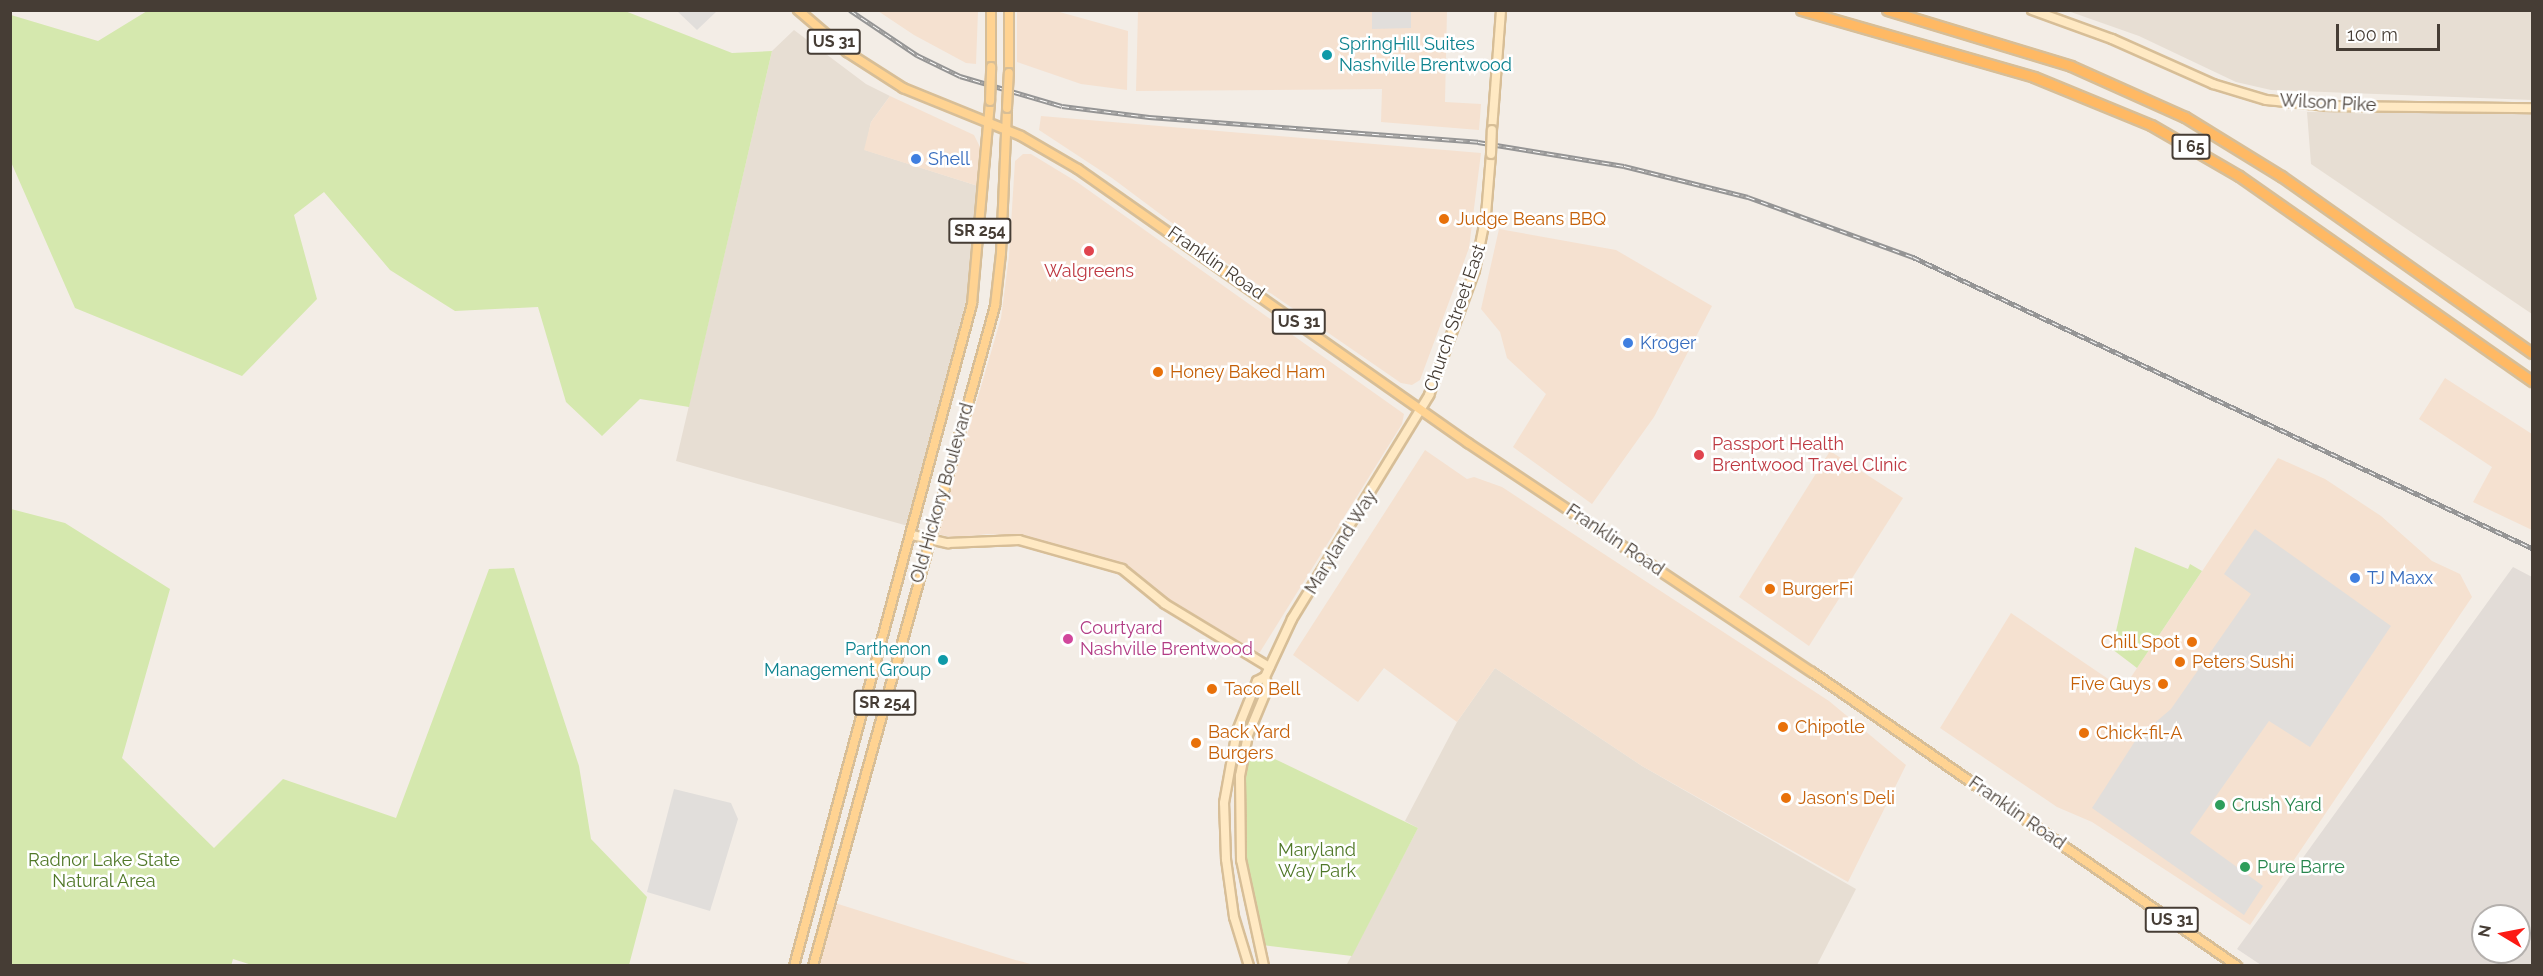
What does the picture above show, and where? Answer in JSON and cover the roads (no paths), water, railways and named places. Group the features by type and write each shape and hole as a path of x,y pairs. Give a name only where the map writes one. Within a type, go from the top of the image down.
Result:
{"highway":[{"name":"I 65","path":"1801,10 2034,77 2151,125 2239,176 2532,381"},
{"name":"I 65","path":"1887,10 2071,66 2186,117 2281,176 2532,353"}],"main road":[{"name":"US 31","path":"798,10 847,52 903,88 989,123"},
{"name":"Old Hickory Boulevard","path":"794,966 912,535 972,304 989,123 991,10"},
{"name":"Old Hickory Boulevard","path":"813,966 928,539 995,306 1009,73 1009,10"},
{"name":"Church Street East","path":"1423,410 1477,263 1486,215 1501,10"},
{"name":"Wilson Pike","path":"2032,10 2112,39 2213,84 2266,100 2326,106 2532,108"},
{"name":"Franklin Road","path":"989,123 1006,129 1060,157 1134,206 1423,410 2019,813 2237,966"},
{"name":"Maryland Way","path":"1264,966 1241,860 1242,756 1268,687 1265,677 1292,620 1423,410"},
{"path":"912,535 956,544 1019,540 1122,569 1171,608 1269,667"},
{"name":"Maryland Way","path":"1249,966 1234,917 1226,860 1224,803 1237,731 1257,681 1265,677"},
{"path":"1224,803 1240,803"}],"railway":[{"path":"850,10 917,55 960,76 1062,106 1149,117 1478,142 1624,166 1748,197 1913,257 2532,548"}],"place":[{"name":"SpringHill Suites Nashville Brentwood","path":"1327,55"},
{"name":"Shell","path":"916,159"},
{"name":"Judge Beans BBQ","path":"1444,219"},
{"name":"Walgreens","path":"1089,251"},
{"name":"Kroger","path":"1628,343"},
{"name":"Honey Baked Ham","path":"1158,372"},
{"name":"Passport Health Brentwood Travel Clinic","path":"1699,455"},
{"name":"TJ Maxx","path":"2355,578"},
{"name":"BurgerFi","path":"1770,589"},
{"name":"Courtyard Nashville Brentwood","path":"1068,639"},
{"name":"Chill Spot","path":"2192,642"},
{"name":"Parthenon Management Group","path":"943,660"},
{"name":"Peters Sushi","path":"2180,662"},
{"name":"Five Guys","path":"2163,684"},
{"name":"Taco Bell","path":"1212,689"},
{"name":"Chipotle","path":"1783,727"},
{"name":"Chick-fil-A","path":"2084,733"},
{"name":"Back Yard Burgers","path":"1196,743"},
{"name":"Jason's Deli","path":"1786,798"},
{"name":"Crush Yard","path":"2220,805"},
{"name":"Pure Barre","path":"2245,867"}],"park label":[{"name":"Maryland Way Park","path":"1317,861"},
{"name":"Radnor Lake State Natural Area","path":"104,871"}]}
